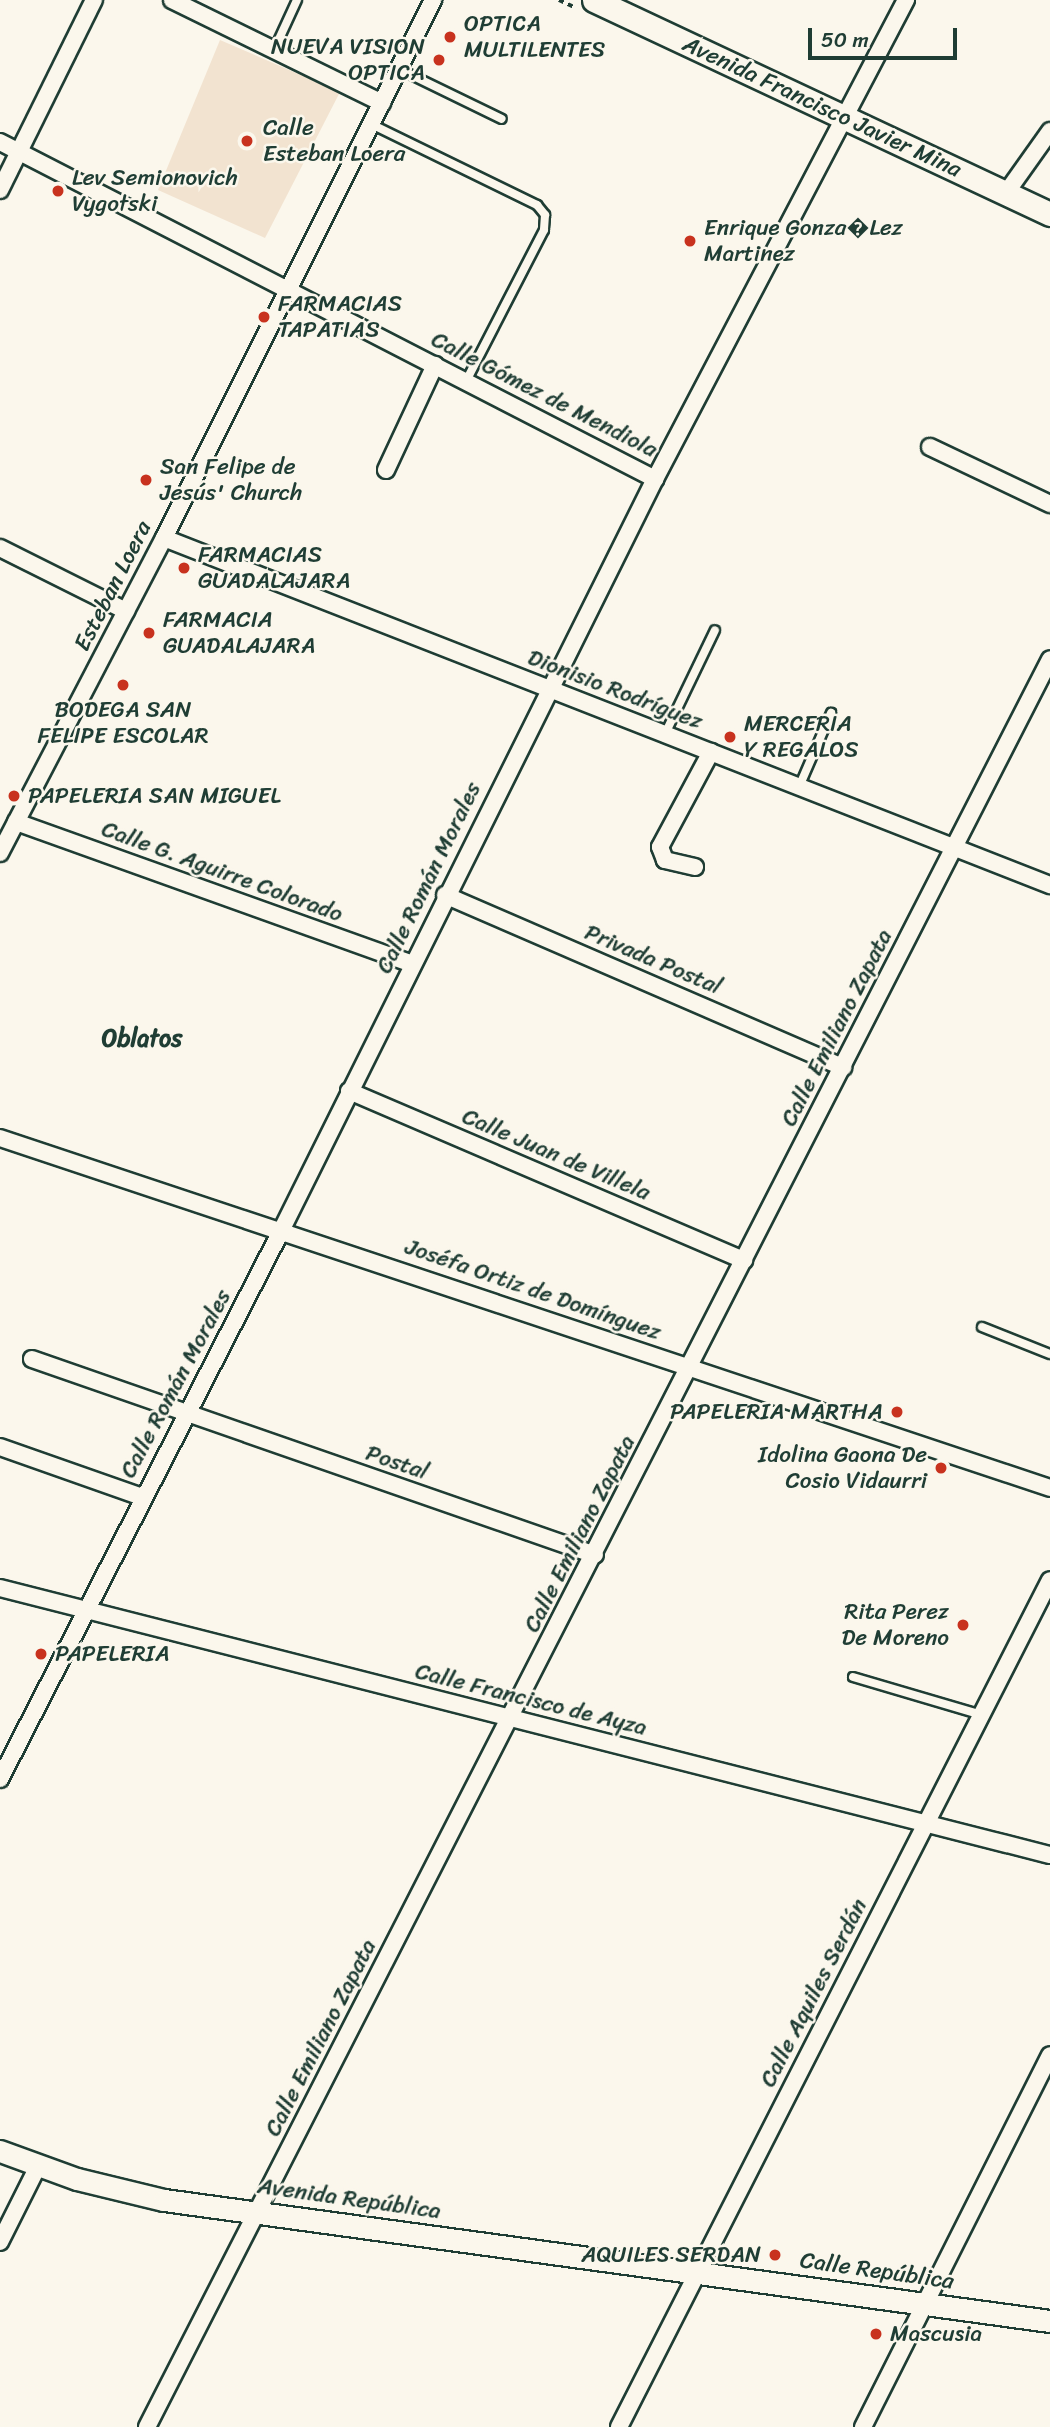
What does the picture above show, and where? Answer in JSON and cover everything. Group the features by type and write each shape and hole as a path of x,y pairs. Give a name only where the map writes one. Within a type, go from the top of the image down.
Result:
{"main road":[{"name":"Avenida Francisco Javier Mina","path":"594,0 1050,214"}],"street":[{"path":"0,190 94,0"},
{"path":"172,0 382,103"},
{"name":"Esteban Loera","path":"0,853 164,538 433,0"},
{"name":"Calle Román Morales","path":"0,1779 83,1609 282,1229 445,895 655,479 906,0"},
{"path":"1006,193 1050,131"},
{"name":"Calle Gómez de Mendiola","path":"0,142 655,479"},
{"path":"386,470 435,365"},
{"path":"930,447 1050,504"},
{"name":"Dionisio Rodríguez","path":"164,538 1050,885"},
{"path":"0,548 126,611"},
{"name":"Calle Emiliano Zapata","path":"147,2427 1050,659"},
{"path":"695,867 665,859 660,847 711,752"},
{"name":"Calle G. Aguirre Colorado","path":"16,822 412,964"},
{"name":"Privada Postal","path":"445,895 843,1067"},
{"name":"Calle Juan de Villela","path":"349,1091 744,1260"},
{"name":"Joséfa Ortiz de Domínguez","path":"0,1138 282,1229 1050,1488"},
{"name":"Postal","path":"32,1359 185,1415 594,1555"},
{"path":"0,1447 142,1497"},
{"name":"Calle Aquiles Serdán","path":"619,2427 1050,1580"},
{"name":"Calle Francisco de Ayza","path":"0,1588 1050,1855"},
{"path":"863,2427 1050,2055"},
{"name":"Avenida República","path":"0,2151 117,2191 257,2213 696,2273"},
{"path":"0,2242 38,2166"},
{"name":"Calle República","path":"696,2273 1050,2321"}],"lane":[{"path":"274,50 297,0"},
{"path":"399,69 502,118"},
{"path":"371,124 537,205 545,215 544,230 466,381"},
{"path":"666,734 715,630"},
{"path":"799,787 831,713"},
{"path":"982,1327 1050,1354"},
{"path":"853,1677 982,1715"}],"shaded area":[{"name":"Calle Esteban Loera","path":"220,40 340,92 265,238 158,190"}],"place":[{"name":"OPTICA MULTILENTES","path":"450,37"},
{"name":"NUEVA VISION OPTICA","path":"439,60"},
{"name":"Calle Esteban Loera","path":"247,141"},
{"name":"Lev Semionovich Vygotski","path":"58,191"},
{"name":"Enrique Gonza�Lez Martinez","path":"690,241"},
{"name":"FARMACIAS TAPATIAS","path":"264,317"},
{"name":"San Felipe de Jesús' Church","path":"146,480"},
{"name":"FARMACIAS GUADALAJARA","path":"184,568"},
{"name":"FARMACIA GUADALAJARA","path":"149,633"},
{"name":"BODEGA SAN FELIPE ESCOLAR","path":"123,685"},
{"name":"MERCERIA Y REGALOS","path":"730,737"},
{"name":"PAPELERIA SAN MIGUEL","path":"14,796"},
{"name":"PAPELERIA MARTHA","path":"897,1412"},
{"name":"Idolina Gaona De Cosio Vidaurri","path":"941,1468"},
{"name":"Rita Perez De Moreno","path":"963,1625"},
{"name":"PAPELERIA","path":"41,1654"},
{"name":"AQUILES SERDAN","path":"775,2255"},
{"name":"Mascusia","path":"876,2334"}],"district":[{"name":"Oblatos","path":"142,1039"}]}
